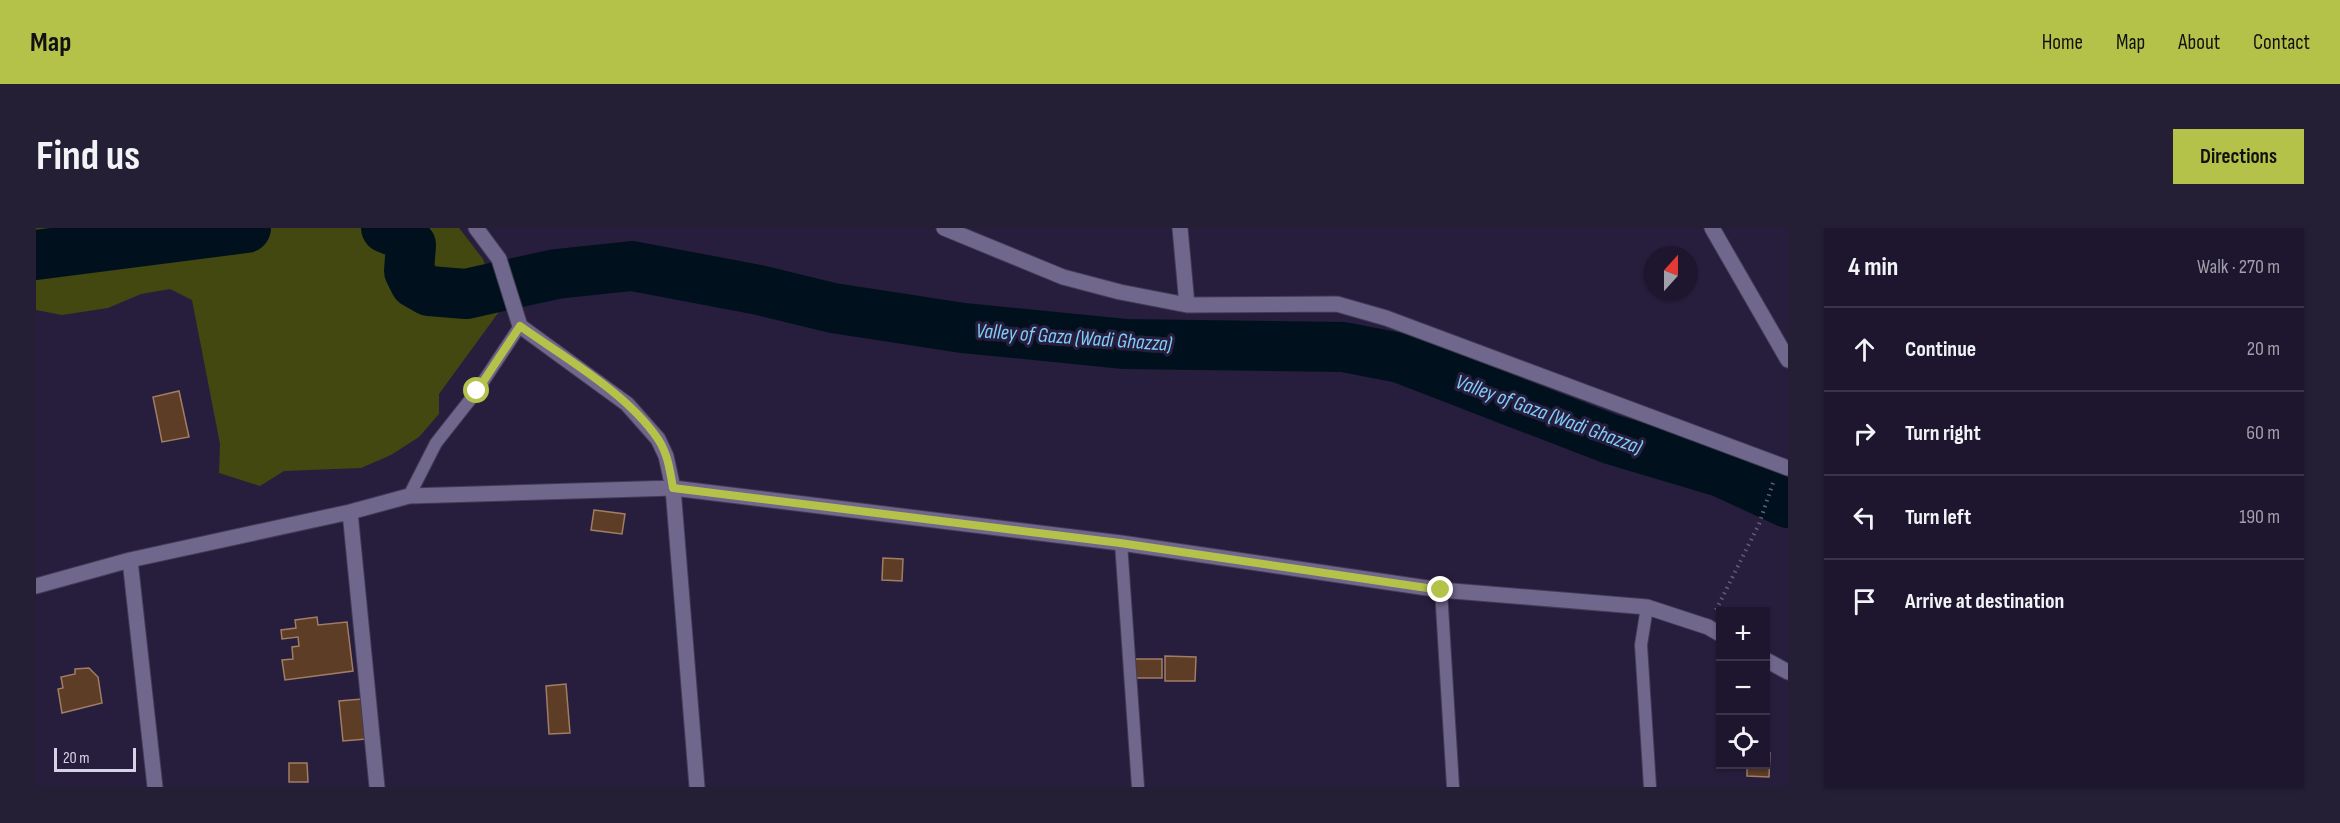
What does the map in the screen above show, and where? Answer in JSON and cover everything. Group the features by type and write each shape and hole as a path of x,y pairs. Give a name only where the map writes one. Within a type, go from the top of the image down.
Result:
{"street":[{"path":"476,228 499,259 520,326 627,404 658,439 666,456 673,488 697,787"},
{"path":"944,228 1063,277 1120,292 1187,305 1336,304 1386,318 1788,468"},
{"path":"1180,228 1187,305"},
{"path":"1712,228 1788,360"},
{"path":"36,586 129,560 350,512 409,496 673,488 1120,543 1441,590 1647,607 1714,630"},
{"path":"350,512 377,787"},
{"path":"129,560 155,787"},
{"path":"1768,661 1788,672"}],"lane":[{"path":"409,496 436,443 477,391 520,326"},
{"path":"1120,543 1138,787"},
{"path":"1441,590 1453,787"},
{"path":"1647,607 1641,645 1650,787"}],"path":[{"path":"1714,630 1760,524 1775,477"}],"green space":[{"path":"36,228 459,228 483,259 501,309 439,394 439,414 419,437 391,455 361,468 284,471 260,486 219,473 220,444 192,300 170,289 141,294 108,308 62,315 36,310"}],"building":[{"path":"179,391 189,437 162,442 153,397"},
{"path":"594,510 625,514 622,534 591,530"},
{"path":"883,558 903,559 902,581 882,580"},
{"path":"317,617 318,625 347,622 353,671 285,680 282,660 293,659 292,647 299,646 298,637 282,639 281,630 296,628 295,620"},
{"path":"1165,656 1196,657 1195,681 1165,681"},
{"path":"1134,659 1162,659 1162,678 1134,678"},
{"path":"89,668 98,677 102,703 62,713 58,689 63,688 61,677 75,674 75,669"},
{"path":"566,684 570,733 549,734 546,686"},
{"path":"362,699 366,739 343,741 339,701"},
{"path":"289,763 307,763 308,782 289,782"},
{"path":"1747,769 1769,769 1769,777 1747,776"}],"waterway":[{"name":"Valley of Gaza (Wadi Ghazza)","path":"36,255 246,228"},
{"name":"Valley of Gaza (Wadi Ghazza)","path":"386,228 401,234 411,245 409,271 415,283 429,291 466,294 556,274 632,266 759,290 833,308 963,328 1125,344 1343,347 1400,358 1610,439 1721,472 1788,503"}],"route":[{"path":"477,391 520,326 627,404 658,439 666,456 673,488 1120,543 1441,590"}]}
